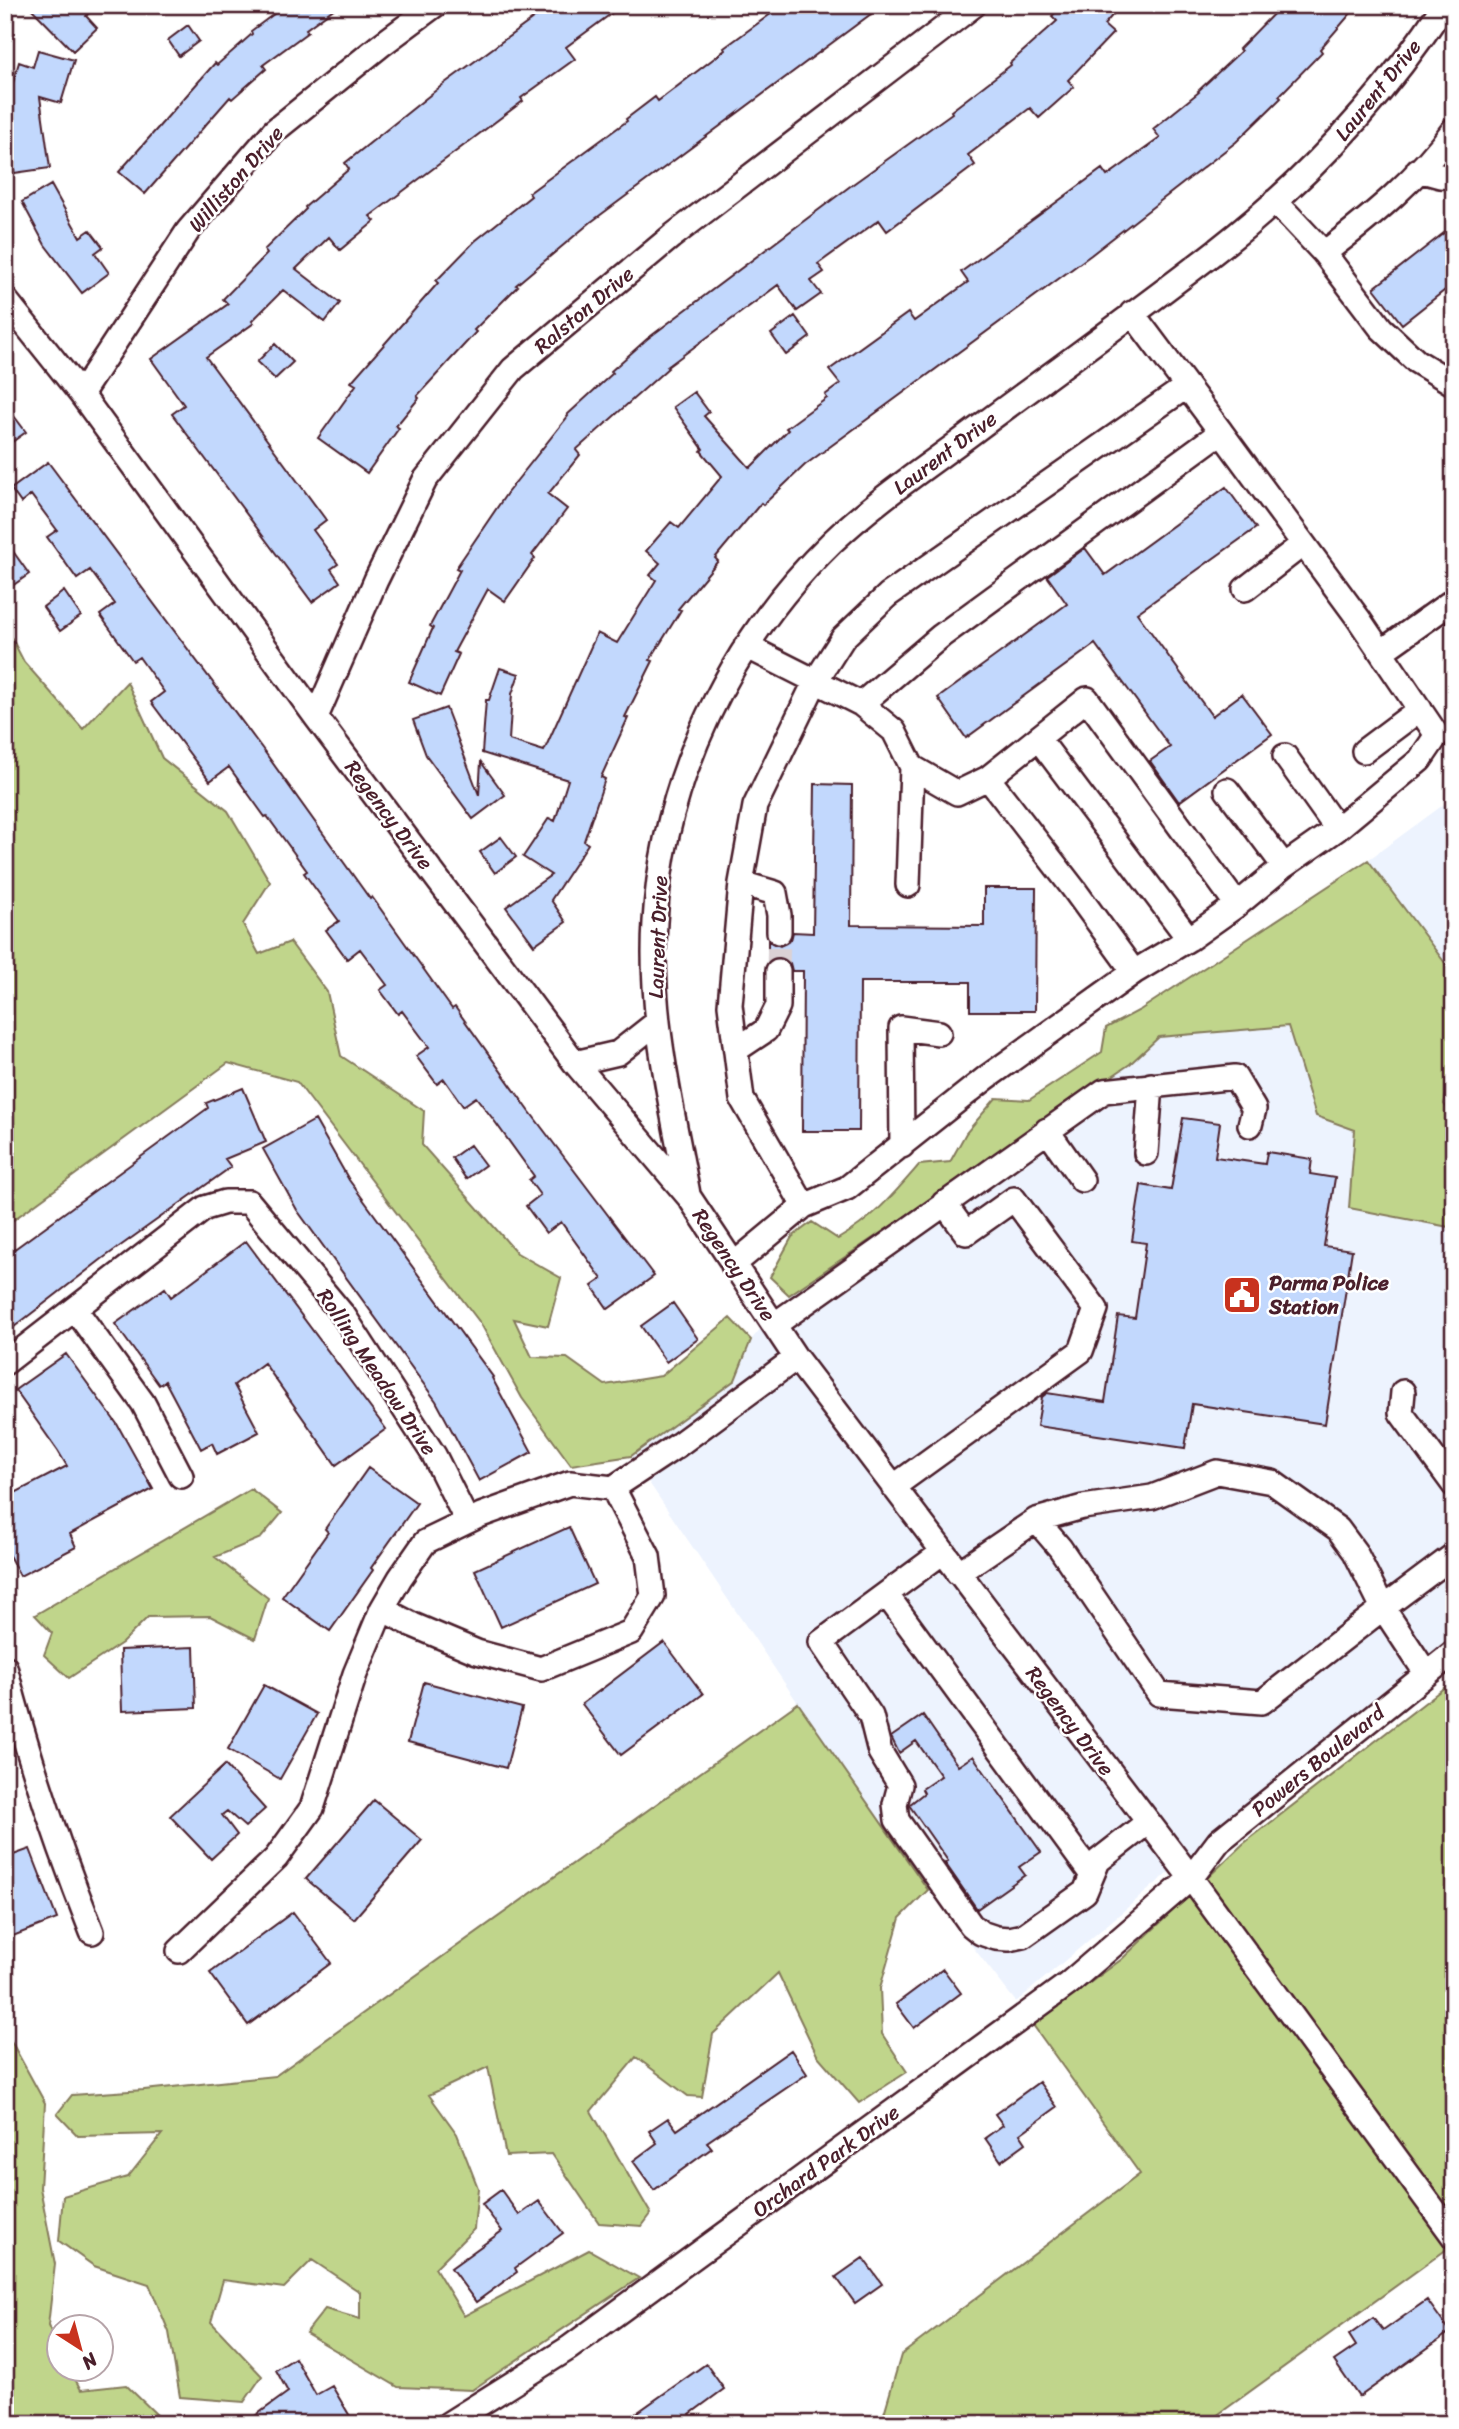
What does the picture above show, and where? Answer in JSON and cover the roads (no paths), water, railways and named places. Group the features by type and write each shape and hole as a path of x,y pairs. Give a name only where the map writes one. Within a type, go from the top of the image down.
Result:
{"street":[{"name":"Williston Drive","path":"80,394 188,232 274,131 435,5"},
{"name":"Ralston Drive","path":"316,718 376,580 425,480 513,369 671,237 974,5"},
{"name":"Laurent Drive","path":"689,1197 656,1023 655,918 672,815 686,768 703,725 746,646 794,582 856,520 1218,250 1299,180 1377,97 1444,5"},
{"path":"1324,253 1353,231 1418,170 1454,129"},
{"path":"1418,170 1454,177"},
{"path":"1275,201 1324,253 1381,328 1416,361 1454,384"},
{"name":"Regency Drive","path":"5,299 80,394 316,718 575,1063 689,1197 796,1358 1191,1878 1454,2237"},
{"path":"733,1265 804,1206 847,1188 986,1078 1134,972 1189,939 1237,905 1284,866 1337,829 1420,760 1437,735 1303,544 1132,313"},
{"path":"804,1206 742,1099 730,1005 741,883 755,806 815,682 843,638 888,595 1187,386"},
{"path":"861,704 941,636 1222,432"},
{"path":"1245,589 1303,544"},
{"path":"1381,652 1454,600"},
{"path":"746,646 861,704 894,731 912,767 908,885"},
{"path":"912,767 957,793 988,778 1087,699 1237,905"},
{"path":"1364,751 1420,709"},
{"path":"1038,738 1189,939"},
{"path":"1285,756 1337,829"},
{"path":"988,778 1134,972"},
{"path":"1227,790 1284,866"},
{"path":"741,883 775,893 779,932"},
{"path":"736,1050 766,1030 778,1006 778,971"},
{"name":"Laurent Drive","path":"575,1063 618,1053 656,1023"},
{"path":"902,1146 901,1028 939,1033"},
{"path":"774,1325 1104,1090 1235,1077 1254,1109 1250,1125"},
{"path":"1146,1153 1151,1086"},
{"path":"1047,1130 1082,1180"},
{"path":"893,1486 1081,1351 1096,1308 1014,1199 966,1233 944,1203"},
{"name":"Rolling Meadow Drive","path":"5,1363 205,1208 225,1202 249,1202 344,1316 434,1455 467,1521"},
{"path":"75,1309 143,1404 181,1476"},
{"path":"179,1951 276,1857 312,1808 355,1674 382,1609 425,1542 467,1521 570,1483 613,1488 678,1445 796,1358"},
{"path":"1403,1392 1401,1413 1454,1485"},
{"path":"958,1573 1036,1520 1083,1507 1152,1497 1217,1472 1272,1482 1338,1529 1355,1552 1383,1608 1426,1673"},
{"path":"382,1609 477,1652 541,1669 631,1632 653,1596 648,1556 613,1488"},
{"path":"1036,1520 1060,1548 1159,1694 1262,1702 1454,1555"},
{"path":"943,1552 821,1642 871,1716 880,1752 900,1785 895,1804 897,1820 971,1925 981,1933 996,1938 1023,1936 1085,1892 1098,1861 1148,1822"},
{"path":"886,1594 1092,1875"},
{"name":"Powers Boulevard","path":"1191,1878 1219,1841 1454,1652"},
{"path":"5,1667 21,1731 59,1850 92,1932"},
{"name":"Orchard Park Drive","path":"448,2424 569,2348 1056,1992 1191,1878"}],"tunnel":[{"path":"778,971 779,932"}],"place":[{"name":"Parma Police Station","path":"1242,1295"}]}
